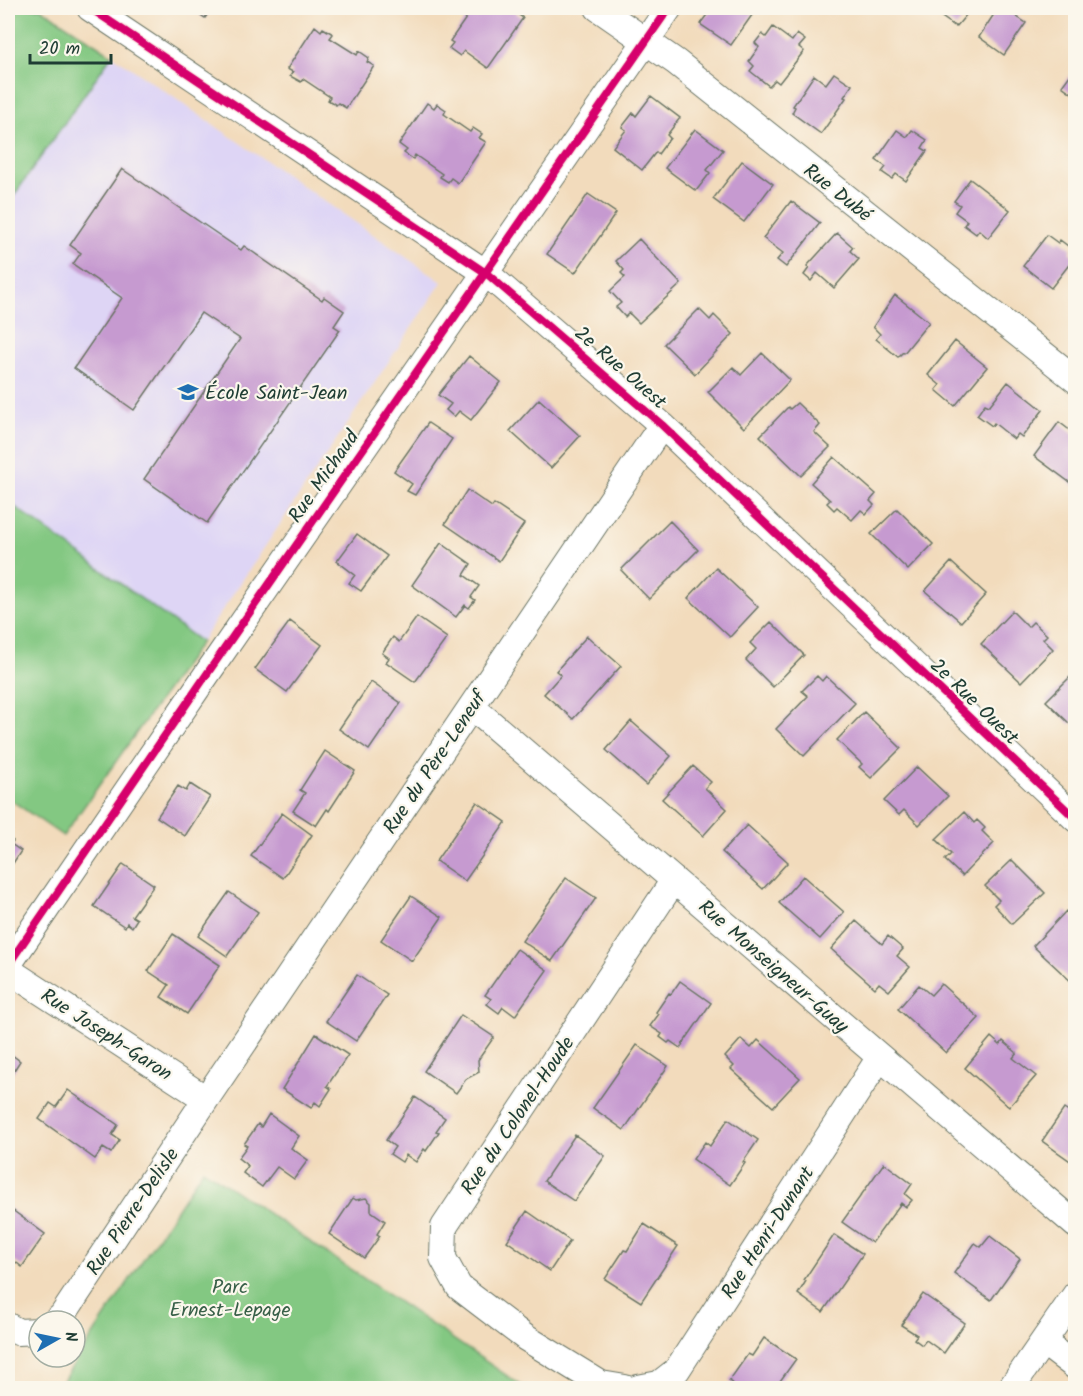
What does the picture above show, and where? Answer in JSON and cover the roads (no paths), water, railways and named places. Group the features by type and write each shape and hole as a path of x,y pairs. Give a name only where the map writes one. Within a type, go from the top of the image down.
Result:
{"street":[{"name":"2e Rue Ouest","path":"90,8 486,273 662,425 1076,819"},
{"name":"Rue Dubé","path":"598,8 646,40 1076,380"},
{"name":"Rue Michaud","path":"8,968 215,661 669,8"},
{"name":"Rue du Père-Leneuf","path":"206,1099 662,425"},
{"name":"Rue Monseigneur-Guay","path":"472,707 1076,1225"},
{"name":"Rue du Colonel-Houde","path":"625,1389 601,1384 526,1338 459,1287 443,1258 444,1227 674,880"},
{"name":"Rue Joseph-Garon","path":"8,968 206,1099"},
{"name":"Rue Henri-Dunant","path":"638,1389 659,1384 677,1370 880,1057"},
{"name":"Rue Pierre-Delisle","path":"66,1309 206,1099"},
{"path":"1011,1389 1076,1294"},
{"path":"8,1326 18,1332 27,1332"},
{"path":"1043,1342 1076,1367"}],"place":[{"name":"École Saint-Jean","path":"188,392"}],"park label":[{"name":"Parc Ernest-Lepage","path":"230,1298"}]}
